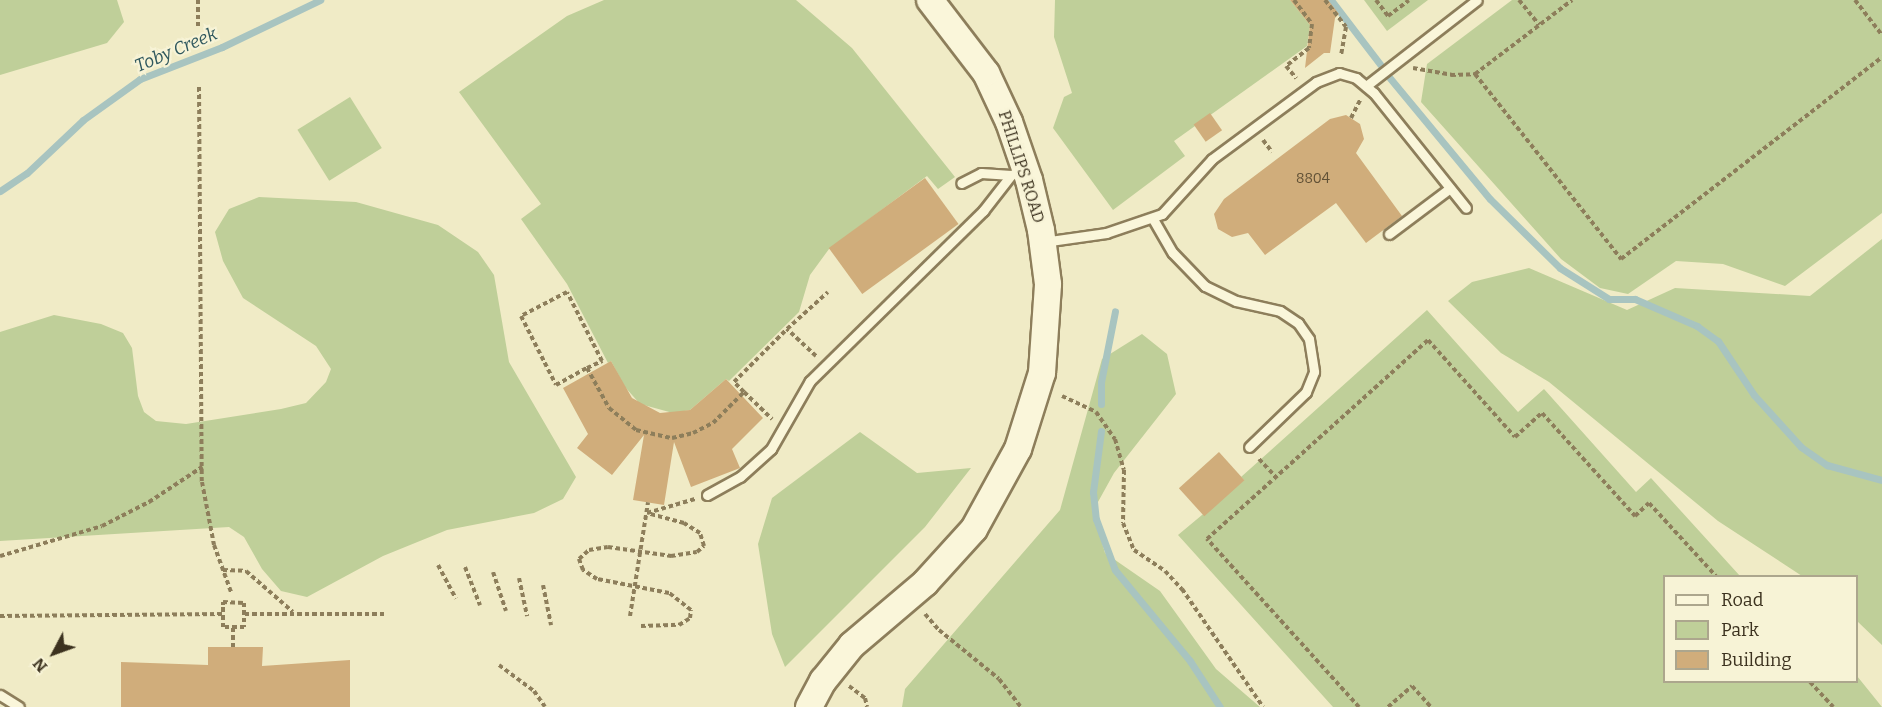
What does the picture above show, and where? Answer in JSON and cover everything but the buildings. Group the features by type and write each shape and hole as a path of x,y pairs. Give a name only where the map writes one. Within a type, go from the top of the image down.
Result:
{"street":[{"name":"PHILLIPS ROAD","path":"809,707 823,681 852,645 954,554 1005,478 1031,416 1043,365 1048,296 1043,242 1018,173 995,91 938,5"}],"lane":[{"path":"1366,86 1477,0"},
{"path":"1043,242 1106,233 1153,219 1170,209 1207,164 1316,82 1344,73 1366,86 1466,208"},
{"path":"961,183 981,173 1018,173"},
{"path":"707,495 740,477 771,449 800,396 825,365 983,211 1018,173"},
{"path":"1389,234 1450,188"},
{"path":"1153,219 1184,266 1206,286 1236,301 1280,311 1298,323 1309,339 1314,372 1306,392 1248,447"},
{"path":"0,694 19,707"}],"path":[{"path":"198,0 198,26"},
{"path":"1294,0 1312,24 1309,48 1286,66 1296,78"},
{"path":"1325,0 1346,27 1341,56"},
{"path":"1376,0 1389,16 1409,0"},
{"path":"1519,0 1539,26"},
{"path":"1426,71 1475,74 1572,0"},
{"path":"1855,0 1882,35"},
{"path":"1475,74 1621,259 1882,57"},
{"path":"199,87 204,503 231,592"},
{"path":"1261,137 1272,152"},
{"path":"567,292 602,361 587,368 556,385 521,316 567,292"},
{"path":"783,430 734,382 787,328 828,292"},
{"path":"787,328 825,365"},
{"path":"1359,707 1207,539 1428,340 1515,437 1542,413 1635,516 1649,503 1715,575"},
{"path":"587,368 617,417 636,430 659,437 683,436 704,429 744,392"},
{"path":"1062,396 1096,412 1115,439 1124,470 1123,523 1134,550 1165,571 1182,589 1263,707"},
{"path":"1248,447 1276,477"},
{"path":"0,556 102,526 149,502 202,467"},
{"path":"647,513 707,495"},
{"path":"630,616 648,502"},
{"path":"641,626 679,625 689,620 692,612 674,595 597,579 583,570 579,559 595,548 685,555 704,546 702,535 691,527 647,513"},
{"path":"438,564 456,599"},
{"path":"465,567 480,605"},
{"path":"223,570 246,571 293,612"},
{"path":"493,572 506,611"},
{"path":"519,578 527,616"},
{"path":"543,585 551,625"},
{"path":"223,602 244,603 244,627 223,627 223,614 223,602"},
{"path":"244,615 293,612 387,614"},
{"path":"0,616 223,614"},
{"path":"925,614 939,630 992,673 1021,707"},
{"path":"233,627 233,647"},
{"path":"499,665 534,691 545,707"},
{"path":"1812,683 1833,707"},
{"path":"849,686 865,698 867,707"},
{"path":"1388,707 1412,686 1431,707"}],"green space":[{"path":"0,0 117,0 124,22 107,43 0,75"},
{"path":"604,0 796,0 852,48 955,177 938,189 927,176 829,249 810,275 799,312 729,381 726,379 690,410 673,413 640,404 625,387 611,361 608,363 567,284 521,219 541,204 459,92 567,16"},
{"path":"1055,0 1290,0 1310,25 1307,46 1174,141 1185,156 1113,210 1053,128 1064,97 1072,93 1054,37"},
{"path":"1364,0 1428,0 1387,31"},
{"path":"1512,0 1882,0 1882,213 1785,286 1723,264 1676,261 1628,294 1600,288 1561,259 1421,102 1427,64"},
{"path":"350,97 382,148 329,181 297,130"},
{"path":"259,197 356,202 438,225 478,252 494,275 509,362 576,477 563,499 534,513 447,530 383,556 307,597 281,591 262,569 244,537 229,527 0,541 0,332 54,315 101,324 123,333 132,348 138,396 144,412 156,421 186,424 281,409 306,403 326,382 331,369 316,346 243,298 223,261 215,232 229,209"},
{"path":"1882,239 1882,645 1858,622 1858,575 1800,575 1718,521 1549,382 1501,353 1448,301 1472,282 1529,268 1627,310 1675,288 1810,296"},
{"path":"1427,310 1518,412 1544,389 1636,492 1651,478 1739,575 1663,575 1663,683 1858,683 1858,677 1882,707 1333,707 1178,535 1244,480 1241,477"},
{"path":"1142,334 1167,354 1176,394 1114,473 1093,511 1105,553 1160,591 1216,669 1260,707 902,707 905,689 1060,510 1102,359"},
{"path":"860,432 917,473 971,468 925,527 785,667 772,634 758,544 772,498"}],"waterway":[{"name":"Toby Creek","path":"0,191 27,173 83,120 140,79 222,47 320,0"},
{"path":"1331,0 1380,64"},
{"path":"1389,77 1490,199 1560,268 1609,299 1635,299 1697,326 1718,341 1754,395 1801,447 1827,465 1882,480"},
{"path":"1101,404 1101,382 1115,311"},
{"path":"1101,431 1093,492 1096,519 1115,570 1190,661 1220,707"}]}
